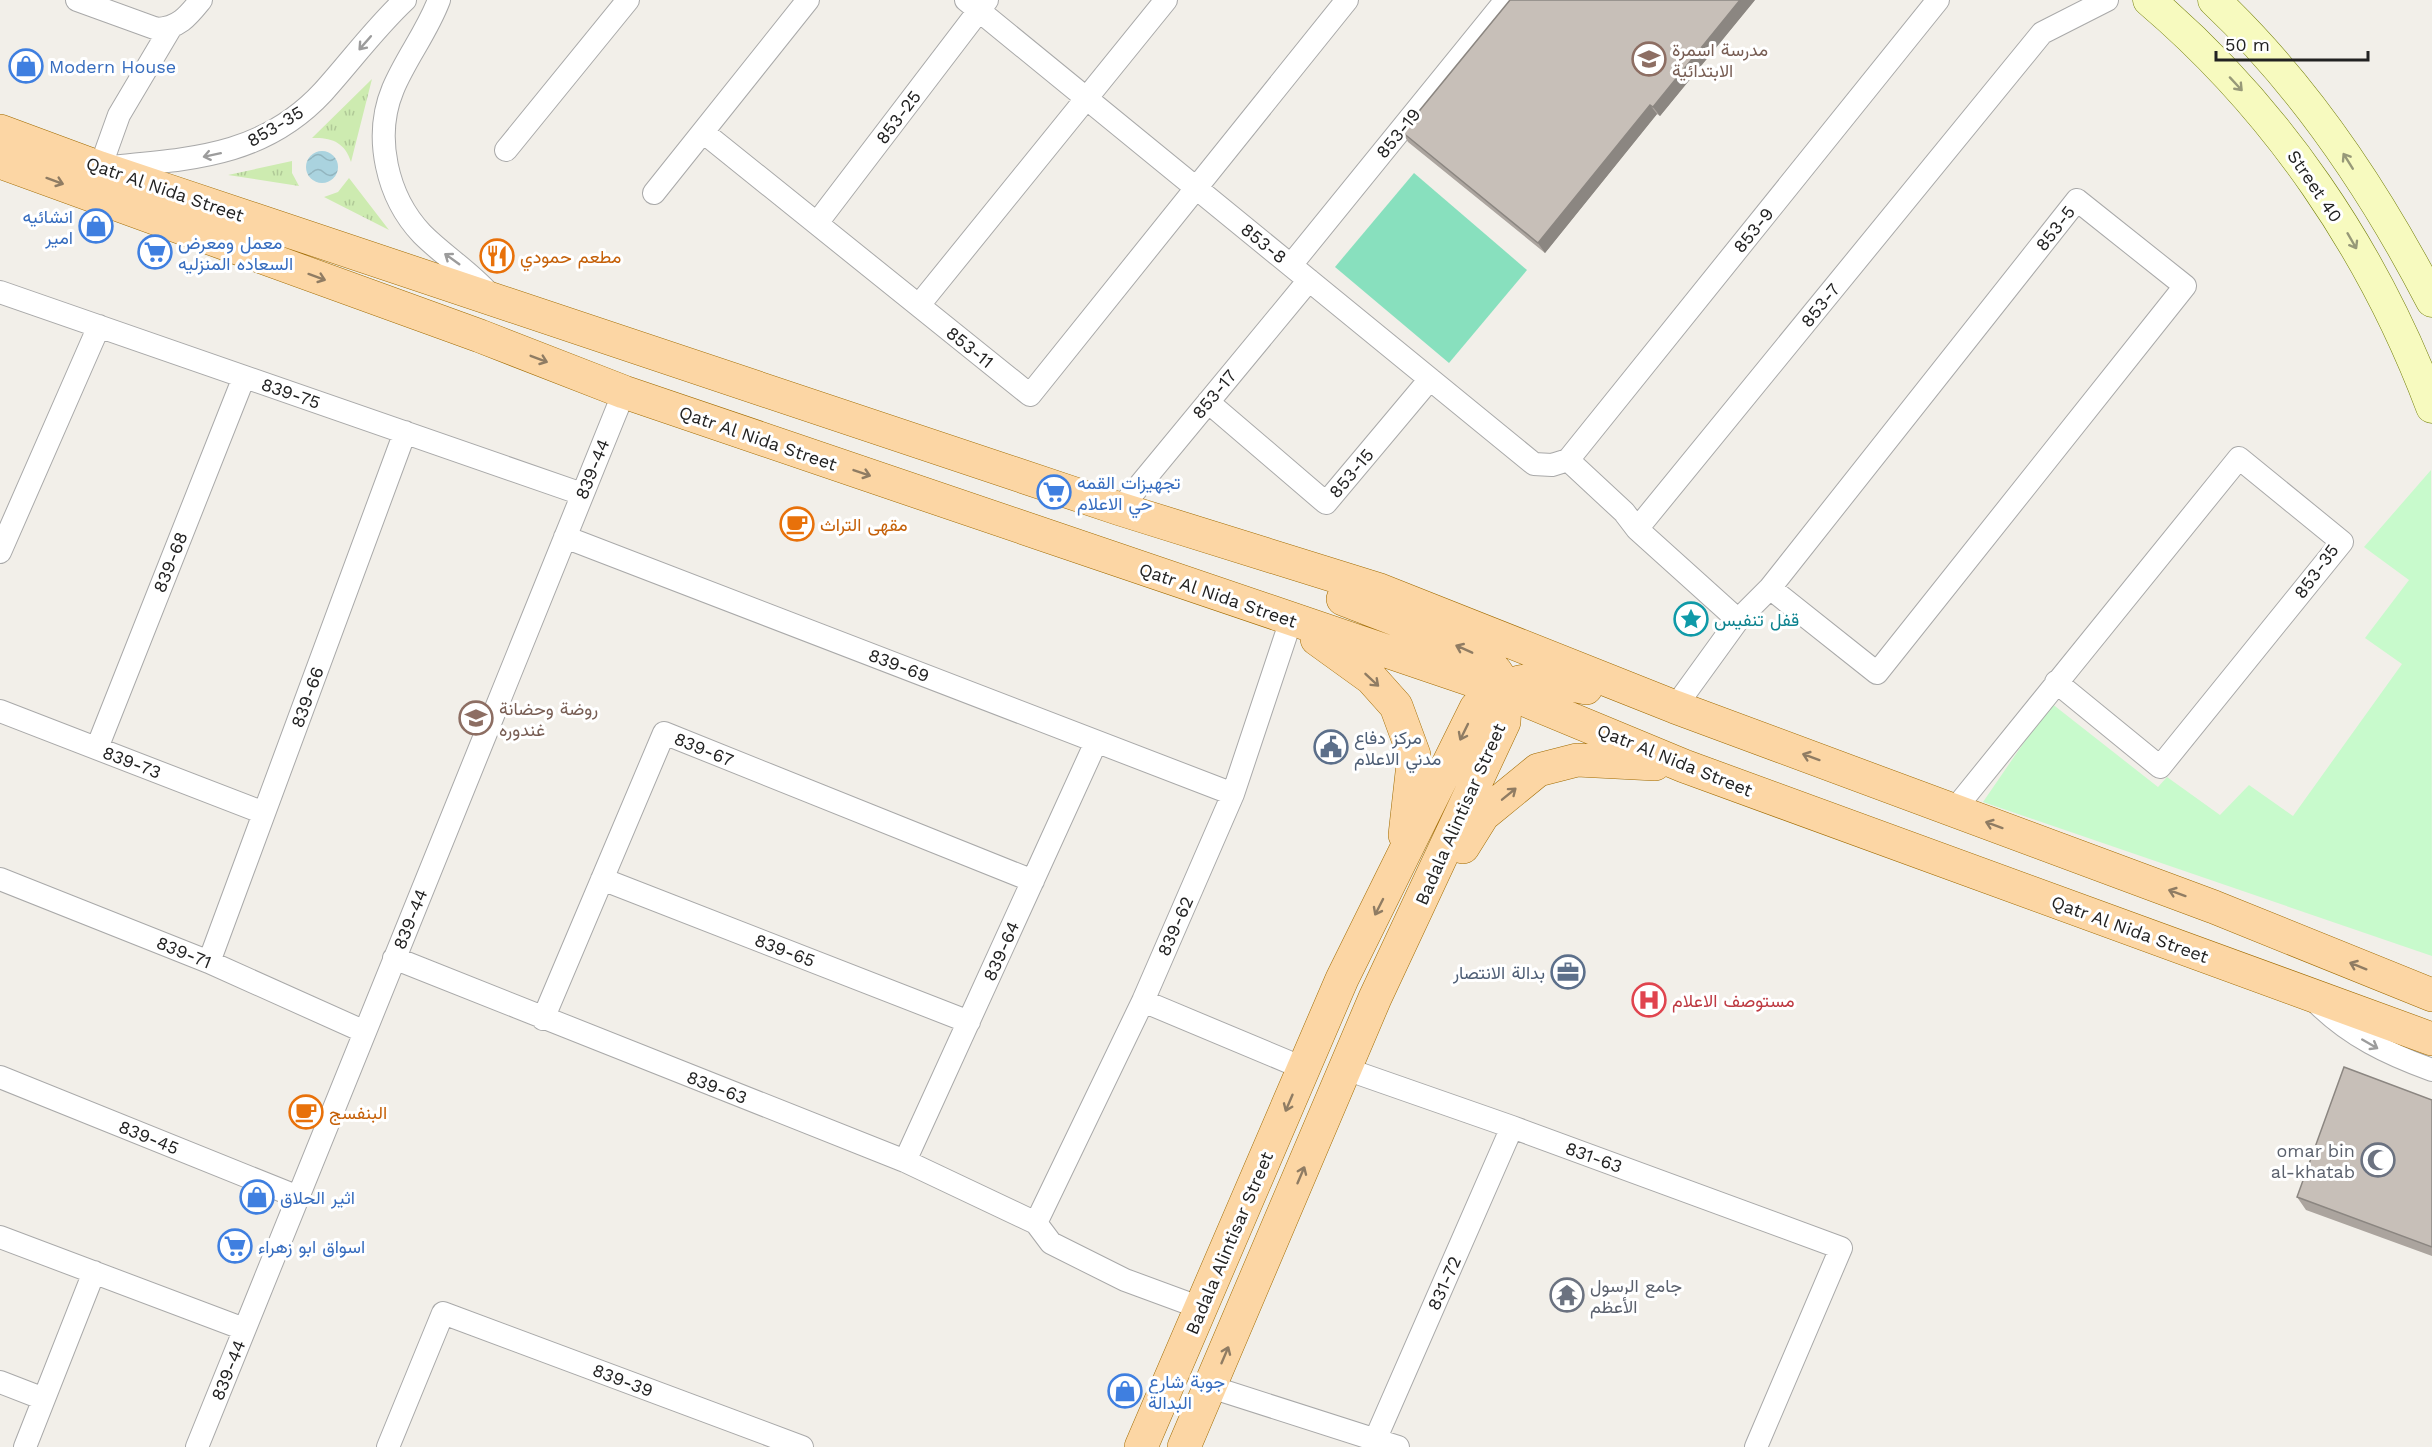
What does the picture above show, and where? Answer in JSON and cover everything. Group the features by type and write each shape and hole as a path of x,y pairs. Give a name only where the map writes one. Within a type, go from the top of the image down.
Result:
{"main road":[{"name":"Street 40","path":"2149,0 2204,50 2269,121 2323,194 2369,271 2408,348 2432,407"},
{"path":"2204,50 2223,9 2278,68 2336,142 2407,254 2432,301"},
{"name":"Qatr Al Nida Street","path":"0,131 100,168 1120,509 1380,590 1675,707 2214,907 2432,994"},
{"name":"Qatr Al Nida Street","path":"0,162 493,341 624,392 1502,690 1684,766 2432,1039"},
{"path":"455,327 469,316 473,297 491,298 499,311 491,328 493,341"},
{"path":"1120,509 1472,652 1497,673 1502,690 1520,682 1543,679 1675,707"},
{"path":"1291,620 1371,678 1396,706 1414,755 1406,830 1398,870"},
{"name":"Badala Alintisar Street","path":"1142,1447 1341,979 1398,870 1476,708 1487,696 1502,690 1505,706 1504,722 1375,998 1184,1447"},
{"path":"1402,942 1483,815 1538,770 1577,760 1684,766"},
{"path":"1341,979 1375,998"},
{"path":"2400,983 2432,981"}],"street":[{"path":"77,0 157,29 170,29 183,22 201,0"},
{"name":"853-35","path":"100,168 202,157 225,152 268,135 288,123 322,92 387,16 405,0"},
{"path":"439,0 426,32 393,89 384,122 385,155 394,187 410,218 433,244 471,274 491,298"},
{"path":"506,150 628,0"},
{"path":"654,193 808,0"},
{"path":"919,305 1166,0"},
{"path":"1196,187 1347,0"},
{"name":"853-19","path":"1291,265 1506,0"},
{"name":"853-9","path":"1569,460 1938,0"},
{"name":"853-7","path":"1637,529 2042,33 2107,0"},
{"name":"853-8","path":"977,3 1087,99 1534,464 1552,465 1569,460"},
{"name":"853-25","path":"817,223 977,3"},
{"path":"100,168 119,115 170,29"},
{"name":"853-11","path":"703,132 1030,395 1196,187"},
{"name":"853-5","path":"2077,200 2185,286 1877,673 1770,588 2077,200"},
{"name":"853-17","path":"1120,509 1309,280"},
{"name":"839-75","path":"0,292 582,494"},
{"path":"0,552 99,326"},
{"name":"839-68","path":"97,748 244,377"},
{"name":"853-15","path":"1208,402 1326,503 1430,379"},
{"name":"839-44","path":"197,1447 624,392"},
{"name":"839-66","path":"209,962 405,432"},
{"name":"853-35","path":"1954,810 2056,682 2239,458 2342,542 2160,767 2056,682"},
{"path":"1569,460 1624,512 1637,529 1738,620"},
{"name":"839-69","path":"565,537 1233,794"},
{"path":"1675,707 1738,620 1770,588"},
{"name":"839-62","path":"1036,1223 1143,1001 1233,794 1291,620"},
{"name":"839-73","path":"0,711 264,813"},
{"name":"839-67","path":"543,1019 664,733 1033,880"},
{"name":"839-64","path":"905,1161 1096,742"},
{"name":"839-71","path":"0,879 209,962 365,1032"},
{"name":"839-65","path":"602,879 969,1022"},
{"name":"839-63","path":"394,958 905,1161 1036,1223"},
{"path":"2309,994 2344,1027 2363,1040 2384,1052 2432,1070"},
{"path":"1143,1001 1304,1068"},
{"name":"831-63","path":"1346,1069 1512,1127 1841,1248 1756,1447"},
{"name":"839-45","path":"0,1077 298,1197"},
{"name":"831-72","path":"1374,1443 1512,1127"},
{"path":"1036,1223 1051,1243 1125,1280 1201,1308"},
{"path":"0,1237 244,1329"},
{"path":"25,1447 94,1272"},
{"name":"839-39","path":"388,1447 443,1312 802,1447"},
{"path":"0,1382 44,1399"},
{"path":"1211,1387 1374,1443 1398,1447"}],"green space":[{"path":"372,79 351,162 341,145 331,140 312,138"},
{"path":"292,161 292,173 299,186 228,175"},
{"path":"1414,173 1527,270 1449,363 1335,267"},
{"path":"349,178 389,230 324,197 338,192"},
{"path":"2431,470 2432,956 1983,802 2051,703 2158,787 2167,777 2220,815 2249,785 2293,816 2402,664 2365,638 2409,580 2364,547"}],"water":[{"path":"322,151 333,156 338,167 333,178 322,183 311,178 306,167 311,156"}],"building":[{"path":"1510,0 1740,0 1653,107 1650,105 1538,243 1402,132"},
{"name":"omar bin al-khatab","path":"2344,1067 2432,1100 2432,1247 2297,1197"}],"place":[{"name":"مدرسة اسمرة الابتدائية","path":"1649,59"},
{"name":"Modern House","path":"26,66"},
{"name":"انشائيه امير","path":"96,226"},
{"name":"معمل ومعرض السعاده المنزليه","path":"155,252"},
{"name":"مطعم حمودي","path":"497,256"},
{"name":"تجهيزات القمه حي الاعلام","path":"1054,492"},
{"name":"مقهى التراث","path":"797,524"},
{"name":"قفل تنفيس","path":"1691,619"},
{"name":"روضة وحضانة غندوره","path":"476,718"},
{"name":"مركز دفاع مدني الاعلام","path":"1331,747"},
{"name":"بدالة الانتصار","path":"1568,972"},
{"name":"مستوصف الاعلام","path":"1649,1000"},
{"name":"البنفسج","path":"306,1112"},
{"name":"omar bin al-khatab","path":"2378,1160"},
{"name":"اثير الحلاق","path":"257,1197"},
{"name":"اسواق ابو زهراء","path":"235,1246"},
{"name":"جامع الرسول الأعظم","path":"1567,1295"},
{"name":"جوبة شارع البدالة","path":"1125,1391"}]}
